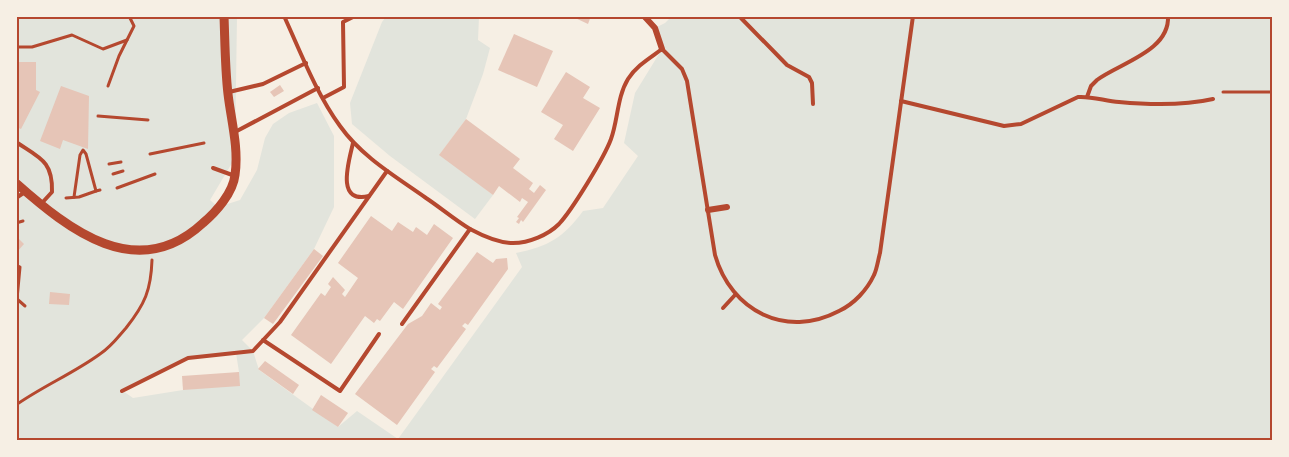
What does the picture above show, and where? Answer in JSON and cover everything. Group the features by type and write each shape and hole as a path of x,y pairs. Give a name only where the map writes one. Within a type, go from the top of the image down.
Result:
{"street":[{"path":"16,183 75,231 95,241 132,250 152,249 189,235 218,207 229,192 236,176 235,132 228,93 224,16"},
{"path":"644,16 655,28 662,49"},
{"path":"708,210 727,207"}],"lane":[{"path":"284,16 323,98 353,143 387,171 470,229 497,240 513,243 529,241 558,225 612,138 622,90 629,77 662,49 682,69 687,81 719,269 735,295 760,314 776,320 801,322 810,322 829,316 845,308 862,293 874,275 880,253 913,16"},
{"path":"323,98 344,87 343,22 354,16"},
{"path":"739,16 787,65 809,77 812,83 813,104"},
{"path":"1087,97 1091,86 1097,80 1156,45 1165,35 1168,16"},
{"path":"228,93 263,84 306,63"},
{"path":"235,132 318,88"},
{"path":"901,101 1004,126 1021,124 1071,99 1087,97 1160,105 1182,105 1213,99"},
{"path":"16,142 43,161 51,171 52,192 41,204"},
{"path":"353,143 346,184 356,195 362,198 369,196"},
{"path":"213,168 236,176"},
{"path":"122,391 188,358 253,351 293,305 387,171"},
{"path":"16,198 26,192"},
{"path":"402,324 470,229"},
{"path":"723,309 735,295"},
{"path":"263,340 340,391 379,334"}],"path":[{"path":"108,86 119,56 134,26 129,16"},
{"path":"16,47 32,47 72,35 102,49 127,40"},
{"path":"1223,92 1272,92"},
{"path":"98,117 148,120"},
{"path":"150,154 204,143"},
{"path":"66,198 74,197 98,190 83,150 80,155 74,197"},
{"path":"110,164 122,162"},
{"path":"113,174 123,171"},
{"path":"117,188 155,174"},
{"path":"16,223 23,221"},
{"path":"16,405 36,390 100,355 114,342 141,309 147,294 152,249"},
{"path":"16,265 20,267 17,299 25,306"}],"shaded area":[{"path":"16,17 237,17 235,150 232,163 210,200 218,207 240,200 257,170 265,138 273,124 289,113 317,103 334,136 334,207 314,249 264,318 242,340 253,351 259,370 338,427 357,411 398,439 522,267 516,253 537,248 554,240 569,228 583,211 603,208 638,156 624,143 635,93 662,49 655,28 671,17 1272,17 1272,440 17,440","holes":["236,353 239,372 183,390 133,398 123,391 188,358"]},
{"path":"386,17 479,17 478,40 490,48 483,74 466,119 440,154 493,195 475,219 390,156 352,124 350,103"}],"building":[{"path":"571,16 591,16 588,24"},
{"path":"514,34 553,51 537,87 498,70"},
{"path":"16,62 36,62 36,90 40,92 21,129 16,127"},
{"path":"566,72 590,87 583,98 600,108 573,151 554,139 563,125 541,112"},
{"path":"280,85 284,91 274,97 270,92"},
{"path":"61,86 89,96 88,149 63,140 60,149 40,141"},
{"path":"466,119 520,159 513,168 533,183 529,189 534,193 540,185 546,190 523,222 521,220 519,224 516,222 519,218 517,217 528,202 522,198 520,202 499,186 493,195 439,155"},
{"path":"371,216 392,231 398,222 413,232 416,227 427,235 434,224 453,238 403,309 394,302 380,321 377,319 374,323 365,316 331,364 291,335 321,293 325,296 331,287 328,284 333,277 345,290 342,294 345,297 358,278 338,263"},
{"path":"19,239 24,244 16,253 16,242"},
{"path":"314,249 323,256 273,324 264,318"},
{"path":"477,252 493,263 496,259 507,258 508,269 468,325 465,323 462,326 466,329 437,368 434,366 431,369 435,372 397,425 355,394 408,324 422,316 431,303 440,310 442,307 438,304"},
{"path":"50,292 70,294 69,305 49,304"},
{"path":"265,361 299,385 293,394 258,369"},
{"path":"239,372 240,386 183,390 182,376"},
{"path":"321,395 348,413 338,427 312,410"}]}
